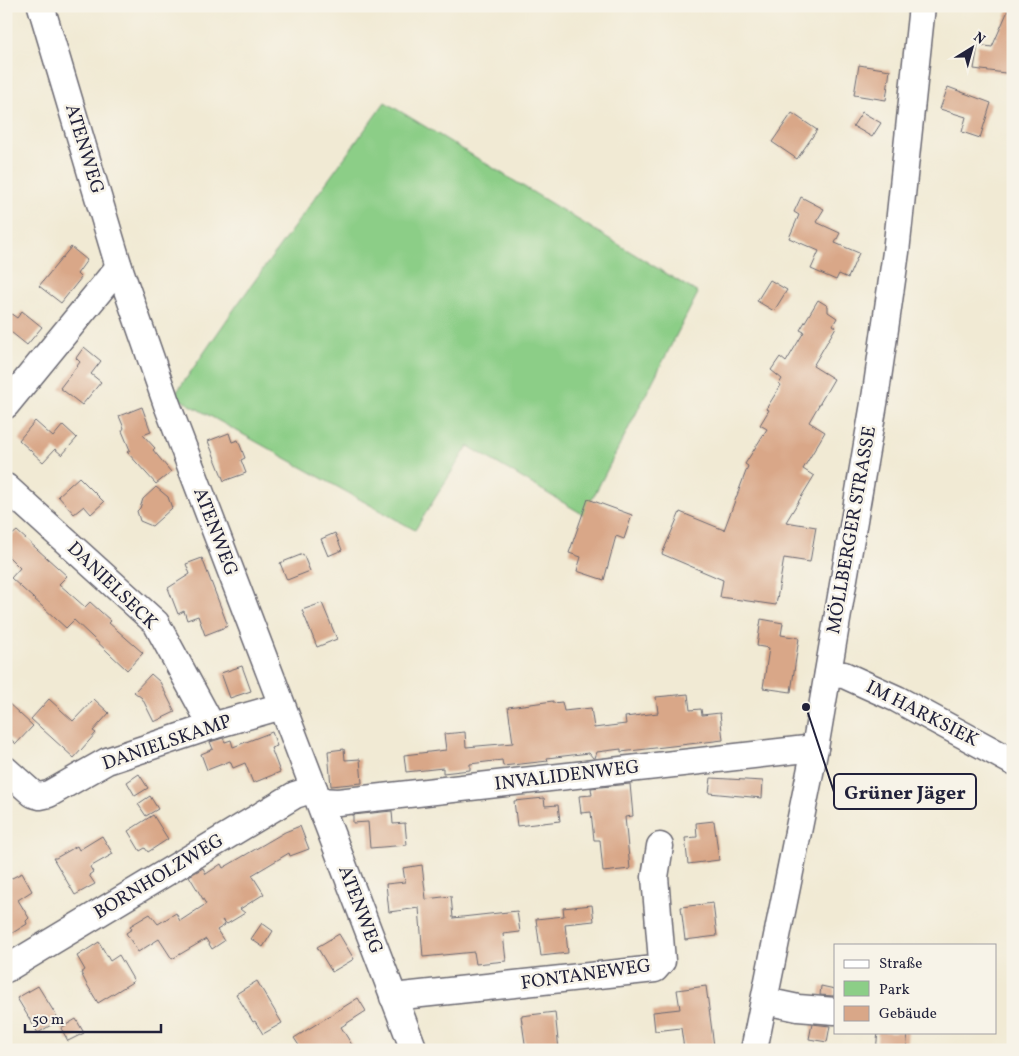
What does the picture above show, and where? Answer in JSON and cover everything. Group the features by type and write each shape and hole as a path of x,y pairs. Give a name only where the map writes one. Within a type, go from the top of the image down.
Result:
{"street":[{"name":"ATENWEG","path":"41,6 119,267 166,402 414,1050"},
{"name":"MÖLLBERGER STRASSE","path":"754,1050 815,748 876,392 896,252 922,6"},
{"path":"6,405 119,267"},
{"name":"DANIELSECK","path":"6,487 156,623 212,726"},
{"name":"IM HARKSIEK","path":"828,674 844,675 897,699 1013,762"},
{"name":"DANIELSKAMP","path":"6,770 34,794 40,796 49,794 107,761 212,726 282,706"},
{"name":"INVALIDENWEG","path":"317,795 347,801 815,748"},
{"name":"BORNHOLZWEG","path":"6,969 295,795 317,795"},
{"name":"FONTANEWEG","path":"393,997 655,969 662,961 656,876 660,846"},
{"path":"764,1001 798,1008 834,1011"}],"green space":[{"path":"385,102 698,293 584,515 468,446 415,530 174,396 237,305"}],"building":[{"path":"1010,6 1013,6 1013,74 974,69 978,45 992,47"},
{"path":"859,65 890,70 886,100 854,95"},
{"path":"948,87 991,103 980,138 962,132 966,117 940,109"},
{"path":"862,112 881,123 872,137 853,126"},
{"path":"792,113 817,130 797,159 772,142"},
{"path":"801,197 824,209 816,222 840,233 835,243 859,253 848,278 839,274 836,280 811,269 819,251 789,238 799,215 794,212"},
{"path":"71,247 87,260 77,274 81,278 61,303 39,286"},
{"path":"770,280 787,290 774,311 757,301"},
{"path":"818,300 828,306 828,312 837,318 833,325 836,327 813,366 834,379 809,422 825,432 803,469 814,476 786,522 816,527 810,562 784,558 776,605 720,597 723,580 662,554 680,512 724,530 748,466 745,464 767,429 760,425 769,410 766,409 781,385 779,384 782,379 771,370 780,357 786,362 804,332 800,330"},
{"path":"6,310 17,318 22,311 42,327 27,345 6,328"},
{"path":"84,347 101,361 91,374 101,382 82,405 60,388 80,362 76,358"},
{"path":"142,407 151,432 143,435 155,448 153,450 171,472 156,484 127,452 130,450 122,431 124,428 119,416"},
{"path":"35,421 53,437 63,425 77,438 62,455 55,449 43,462 19,440"},
{"path":"229,433 232,442 238,440 245,458 241,460 246,473 224,481 208,441"},
{"path":"79,477 104,502 91,514 84,506 74,514 58,496"},
{"path":"156,487 168,497 172,508 152,526 140,521 137,511 143,499"},
{"path":"588,499 632,515 624,539 616,536 604,580 577,571 581,557 569,553"},
{"path":"17,531 67,576 59,584 85,607 90,602 111,621 109,623 143,653 127,670 74,620 66,628 11,578 20,568 6,554 6,540"},
{"path":"335,533 342,550 328,556 321,539"},
{"path":"303,554 310,571 287,580 280,563"},
{"path":"202,558 228,626 205,635 198,616 187,620 184,611 178,614 168,588 190,574 186,564"},
{"path":"322,603 337,639 317,647 302,610"},
{"path":"761,619 783,623 781,635 799,638 791,692 763,688 769,648 757,646"},
{"path":"242,666 251,691 230,698 221,673"},
{"path":"151,674 160,682 175,712 154,722 142,698 134,692"},
{"path":"688,694 690,710 701,709 702,715 720,713 723,740 621,752 621,749 597,752 595,758 589,753 547,758 548,761 503,766 502,760 470,764 470,770 443,773 443,768 406,772 404,755 446,750 444,734 465,732 466,747 513,743 508,707 553,701 553,703 562,702 564,711 591,708 594,728 626,724 625,717 658,713 656,697"},
{"path":"49,699 73,721 94,699 109,713 93,731 96,733 74,758 31,719"},
{"path":"6,701 33,726 16,744 6,735"},
{"path":"272,732 277,746 271,748 280,772 253,783 245,763 233,768 230,761 207,770 201,754 213,749 210,742 223,738 225,742 231,740 233,747"},
{"path":"344,749 345,760 360,759 362,783 331,786 328,751"},
{"path":"139,774 148,788 135,796 127,782"},
{"path":"711,778 763,781 762,798 709,793"},
{"path":"630,784 633,816 625,817 630,869 603,872 600,840 594,840 591,812 581,813 579,796 592,795 591,788"},
{"path":"150,796 158,809 146,816 138,804"},
{"path":"544,798 545,806 558,805 560,821 517,826 514,801"},
{"path":"392,811 393,824 405,823 407,845 370,848 368,822 353,823 353,815"},
{"path":"153,815 168,839 148,852 145,848 140,851 128,831"},
{"path":"714,821 719,860 688,864 685,838 697,837 696,823"},
{"path":"300,826 309,849 290,856 289,853 252,875 264,894 240,909 245,913 227,924 222,920 225,925 217,930 224,941 212,949 206,939 172,959 159,939 138,952 126,933 132,929 130,926 150,914 158,924 176,913 180,921 206,904 189,876 203,868 206,874 221,864 223,868 285,832"},
{"path":"102,836 113,854 90,867 93,872 89,875 95,884 75,895 53,858 77,846 79,850"},
{"path":"422,865 426,899 451,896 453,918 517,911 520,932 503,934 506,961 476,964 474,952 423,957 419,908 389,912 386,884 405,882 403,868"},
{"path":"22,873 32,891 18,900 29,918 26,921 27,924 6,937 6,881"},
{"path":"713,903 717,936 685,940 681,907"},
{"path":"592,905 594,921 565,924 568,953 541,956 536,919 564,916 563,908"},
{"path":"262,923 273,931 263,947 251,939"},
{"path":"339,934 354,959 332,972 317,947"},
{"path":"99,942 110,961 119,955 134,981 98,1003 81,973 85,970 77,956"},
{"path":"257,981 282,1023 263,1034 255,1021 253,1022 236,994"},
{"path":"38,986 59,1020 38,1033 17,998"},
{"path":"706,986 714,1046 684,1049 681,1028 655,1031 653,1012 680,1009 677,990"},
{"path":"821,986 834,989 834,996 820,995"},
{"path":"358,998 366,1011 341,1027 355,1050 302,1050 294,1038"},
{"path":"555,1012 559,1050 526,1050 521,1016"},
{"path":"76,1019 84,1033 68,1041 61,1028"},
{"path":"812,1024 830,1026 827,1042 809,1039"},
{"path":"878,1034 908,1034 906,1050 876,1050"}],"place":[{"name":"Grüner Jäger","path":"806,707"}]}
